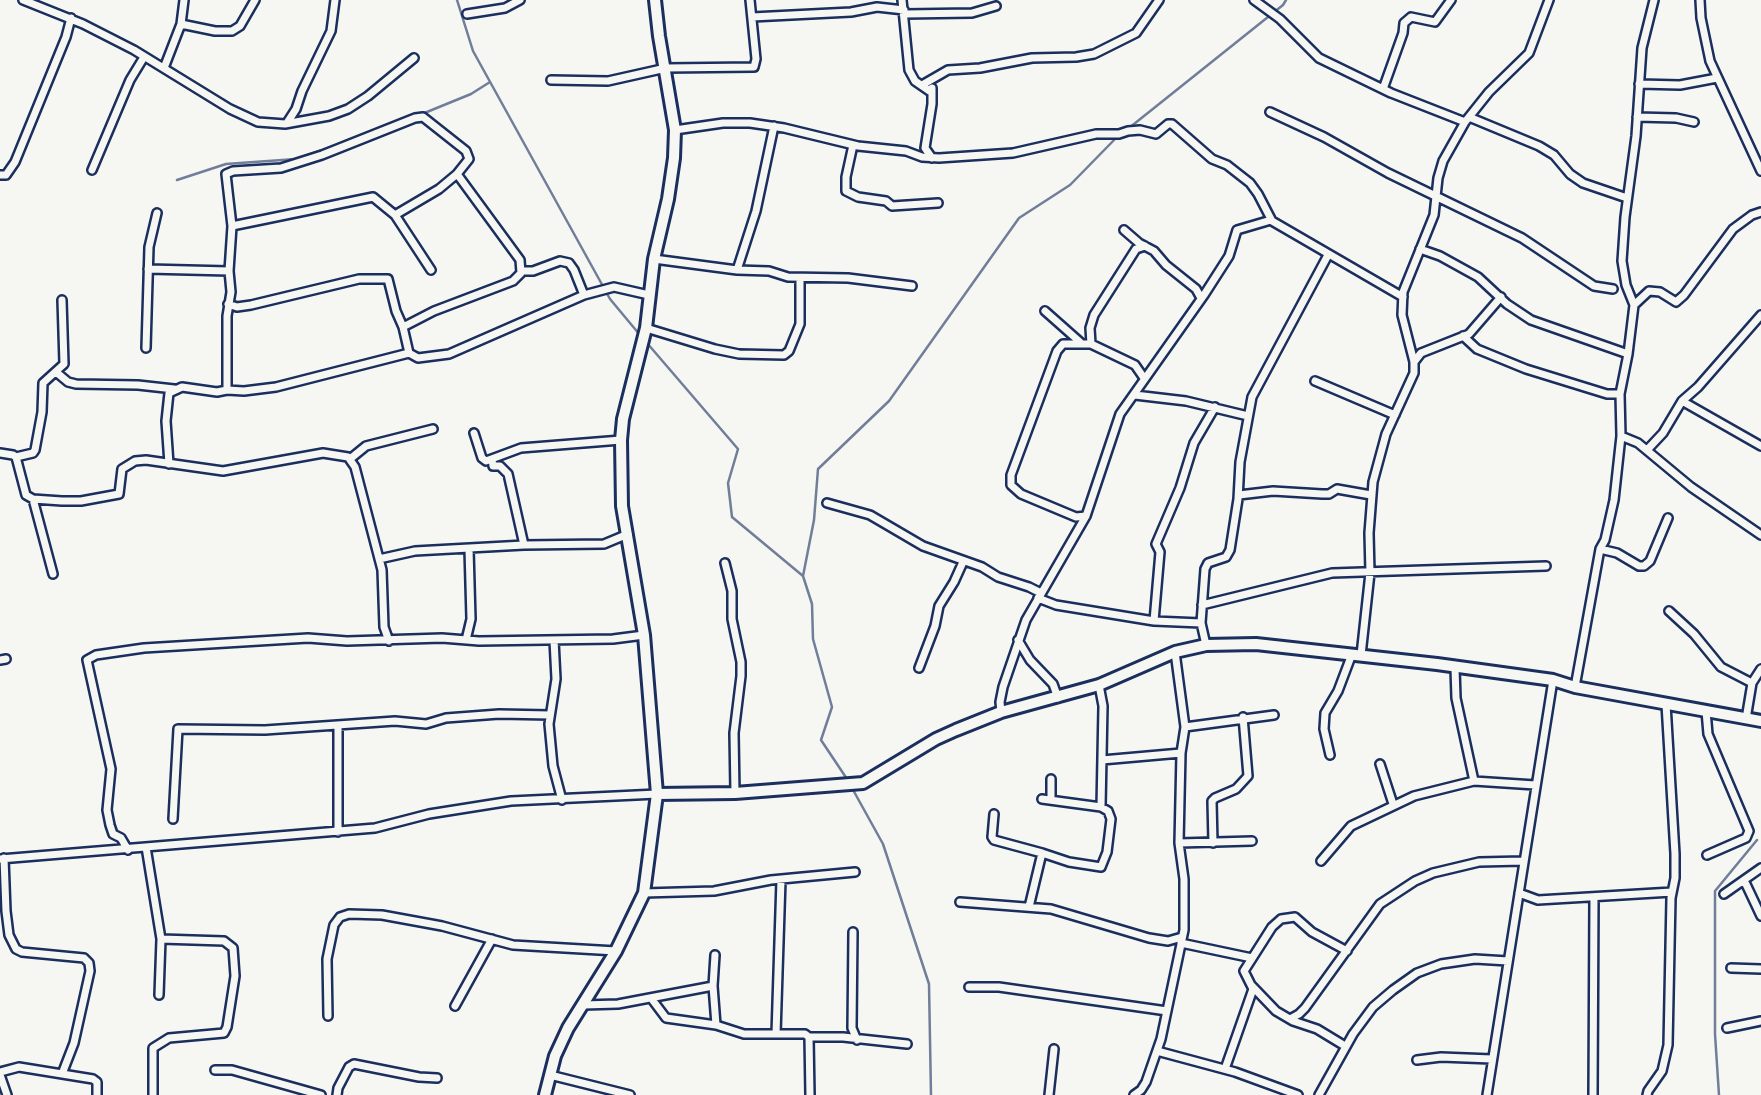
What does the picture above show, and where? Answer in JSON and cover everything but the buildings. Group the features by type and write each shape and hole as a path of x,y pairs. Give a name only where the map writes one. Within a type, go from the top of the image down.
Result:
{"street":[{"path":"23,0 71,19 144,57 247,119 286,123 330,116 348,109 368,96 414,58"},
{"path":"164,68 181,24 184,0"},
{"path":"181,24 215,31 232,31 240,26 255,0"},
{"path":"286,123 291,119 331,31 335,0"},
{"path":"467,14 505,8 520,0"},
{"path":"545,1095 555,1056 616,951 643,893 657,794 644,635 622,506 621,440 623,419 646,328 654,259 674,158 675,130 655,0"},
{"path":"551,80 608,81 666,68 754,67 750,0"},
{"path":"902,0 907,61 912,77 931,92"},
{"path":"922,85 948,70 980,68 1032,58 1094,54 1136,33 1159,0"},
{"path":"1254,0 1280,19 1319,58 1383,89 1539,146 1554,155 1570,174 1583,183 1627,198"},
{"path":"1383,89 1404,23 1411,17 1434,22 1451,0"},
{"path":"1330,755 1324,729 1325,713 1356,654 1370,571 1368,533 1371,495 1387,434 1414,373 1414,362 1402,314 1403,297 1434,215 1443,160 1467,120 1496,83 1529,53 1549,0"},
{"path":"1575,687 1600,548 1605,540 1614,500 1621,436 1620,394 1634,305 1626,285 1622,261 1627,198 1642,48 1654,0"},
{"path":"1700,0 1705,42 1717,78 1761,171"},
{"path":"752,18 877,8 904,12 972,13 996,6"},
{"path":"0,175 4,176 9,172 15,162 71,19"},
{"path":"92,170 130,80 144,57"},
{"path":"916,155 925,148 932,104 931,92 936,78"},
{"path":"1639,84 1680,85 1717,78"},
{"path":"1270,112 1536,246 1594,286 1614,289"},
{"path":"1637,117 1676,118 1694,122"},
{"path":"227,390 232,226 224,178 228,172 281,169 415,118 427,119 466,151 468,161 457,174 428,197 395,215"},
{"path":"675,130 739,122 774,126 853,145 906,151 932,158 1013,153 1096,134 1140,130 1156,134 1168,124 1172,124 1212,159 1227,165 1250,183 1271,220 1403,297"},
{"path":"737,270 756,211 774,126"},
{"path":"853,145 846,177 846,191 858,197 886,201 892,206 937,203"},
{"path":"925,148 932,158"},
{"path":"403,327 434,311 513,281 522,271 520,260 457,174"},
{"path":"232,226 373,197 395,215 431,270"},
{"path":"1634,305 1649,291 1660,292 1676,302 1733,229 1752,215 1761,212"},
{"path":"146,348 148,269 151,233 157,213"},
{"path":"1001,712 1003,687 1018,640 1040,595 1086,516 1116,424 1139,393 1144,378 1228,256 1237,230 1271,220"},
{"path":"1124,230 1154,251 1166,265 1196,289 1201,298"},
{"path":"1091,344 1090,328 1094,315 1136,249 1144,246"},
{"path":"1420,249 1440,256 1478,277 1531,320 1628,354"},
{"path":"1206,645 1201,623 1206,565 1229,555 1239,495 1240,463 1252,397 1328,255"},
{"path":"654,259 737,270 769,271 800,278 848,278 912,286"},
{"path":"522,271 533,271 560,261 569,263 584,295"},
{"path":"148,269 229,271"},
{"path":"228,304 237,307 251,305 359,279 382,277 390,283 409,353"},
{"path":"646,328 739,354 784,355 789,351 800,324 800,278"},
{"path":"169,464 166,421 168,396 182,387 222,392 244,391 276,387 409,353 418,358 449,354 584,295 612,288 649,295"},
{"path":"1414,362 1422,353 1463,336 1478,325 1501,297"},
{"path":"16,457 36,450 43,383 62,368 65,360 62,300"},
{"path":"1045,311 1080,343"},
{"path":"1647,450 1663,433 1682,401 1698,387 1761,315"},
{"path":"1463,336 1477,349 1526,369 1607,394 1620,394"},
{"path":"1086,516 1076,517 1021,494 1011,485 1011,475 1057,351 1063,344 1091,344 1135,365 1144,378"},
{"path":"56,372 68,382 76,384 138,385 175,390"},
{"path":"1315,381 1395,415"},
{"path":"1139,393 1216,407 1248,416"},
{"path":"1682,401 1761,446"},
{"path":"1154,621 1160,552 1156,544 1180,488 1194,443 1216,407"},
{"path":"350,459 366,446 433,429"},
{"path":"474,433 483,461 522,448 621,440"},
{"path":"1621,436 1639,443 1691,487 1761,535"},
{"path":"0,453 13,454 16,457 26,495 33,499 81,501 119,494 122,469 128,464 146,460 223,471 323,453 350,459 355,467 382,570 384,627 388,641"},
{"path":"492,460 493,466 500,466 508,474 524,545"},
{"path":"1239,495 1273,491 1329,494 1337,489 1371,495"},
{"path":"33,499 53,574"},
{"path":"827,503 870,515 923,546 1029,587 1055,606 1154,621 1201,623"},
{"path":"1076,517 1080,525"},
{"path":"1600,548 1644,566 1650,561 1668,518"},
{"path":"379,559 415,551 604,544 628,534"},
{"path":"466,640 471,619 469,549"},
{"path":"919,668 935,626 939,606 963,562"},
{"path":"725,563 730,579 732,619 741,662 734,733 735,793"},
{"path":"1202,605 1332,573 1546,566"},
{"path":"1669,611 1694,634 1721,667 1752,683"},
{"path":"128,850 121,838 113,834 107,810 111,769 87,660 96,655 144,648 308,638 346,641 442,638 554,640 613,639 644,635"},
{"path":"554,640 556,679 550,715 553,766 562,800"},
{"path":"1018,640 1030,660 1054,684 1058,698"},
{"path":"62,1074 74,1043 89,963 84,958 22,952 16,949 9,935 2,859 375,828 429,814 511,801 735,793 863,783 936,739 1001,712 1098,685 1175,652 1206,645 1256,644 1356,654 1553,680 1575,687 1761,721"},
{"path":"1134,1095 1146,1082 1157,1051 1181,944 1184,879 1179,843 1181,753 1185,727 1175,652"},
{"path":"1455,668 1455,698 1474,781"},
{"path":"1746,719 1752,683 1761,669"},
{"path":"1487,1095 1553,680"},
{"path":"1098,685 1102,706 1101,807"},
{"path":"1647,1095 1661,1071 1668,1045 1675,854 1666,704"},
{"path":"1706,711 1708,734 1749,831 1746,838 1707,855"},
{"path":"173,819 178,729 253,730 395,721 426,724 446,719 499,714 550,715"},
{"path":"1185,727 1274,715"},
{"path":"1213,843 1212,801 1236,789 1248,776 1243,718"},
{"path":"338,725 338,832"},
{"path":"1102,760 1181,753"},
{"path":"1380,764 1393,804"},
{"path":"1051,779 1051,799"},
{"path":"1321,861 1351,825 1393,804 1438,789 1474,781 1535,785"},
{"path":"994,814 993,840 1069,862 1101,867 1107,852 1111,819 1108,811 1101,807 1042,799"},
{"path":"1179,843 1252,841"},
{"path":"146,847 161,939 159,995"},
{"path":"1029,907 1042,853"},
{"path":"1290,1019 1305,1008 1380,904 1415,881 1433,873 1479,862 1523,861"},
{"path":"1724,894 1761,868"},
{"path":"643,893 714,891 855,872"},
{"path":"776,1034 781,880"},
{"path":"1744,880 1761,916"},
{"path":"1518,893 1538,900 1672,892"},
{"path":"1593,1095 1594,897"},
{"path":"960,902 1051,909 1149,938 1252,958"},
{"path":"328,1016 327,959 334,925 340,917 354,913 382,915 460,930 513,945 616,951"},
{"path":"1345,1046 1317,1029 1276,1011 1252,986 1244,973 1272,927 1288,916 1294,917 1312,932 1348,951"},
{"path":"853,932 852,1028 857,1040"},
{"path":"153,1095 153,1048 169,1038 224,1032 234,976 233,948 224,941 161,939"},
{"path":"455,1006 492,939"},
{"path":"1168,941 1181,944"},
{"path":"715,956 713,985 716,1025"},
{"path":"1319,1095 1345,1046 1373,1007 1417,973 1430,967 1475,959 1508,961"},
{"path":"1731,968 1761,968"},
{"path":"583,1005 618,1004 713,985"},
{"path":"1225,1069 1252,986"},
{"path":"969,987 999,987 1167,1011"},
{"path":"651,998 666,1018 716,1025 744,1034 805,1034 809,1037 906,1044"},
{"path":"1727,1028 1761,1021"},
{"path":"809,1037 810,1095"},
{"path":"1049,1095 1054,1049"},
{"path":"1157,1051 1225,1069 1298,1095"},
{"path":"1417,1060 1441,1057 1492,1059"},
{"path":"337,1095 345,1073 354,1064 437,1078"},
{"path":"7,1095 0,1073 19,1067 95,1080 98,1086 97,1095"},
{"path":"215,1070 232,1070 321,1095"},
{"path":"550,1075 630,1095"}],"waterway":[{"path":"457,0 473,51 610,299 640,335"},
{"path":"1129,128 1286,0"},
{"path":"422,114 471,94 490,82"},
{"path":"847,779 821,740 832,707 813,639 812,604 803,576 814,520 818,469 889,401 1019,218 1070,185 1118,136"},
{"path":"177,180 226,164 296,159 343,143"},
{"path":"647,343 738,449 728,483 732,517 803,576"},
{"path":"852,788 883,844 929,984 931,1095"},
{"path":"1719,1095 1715,1034 1715,891 1757,840"}]}
